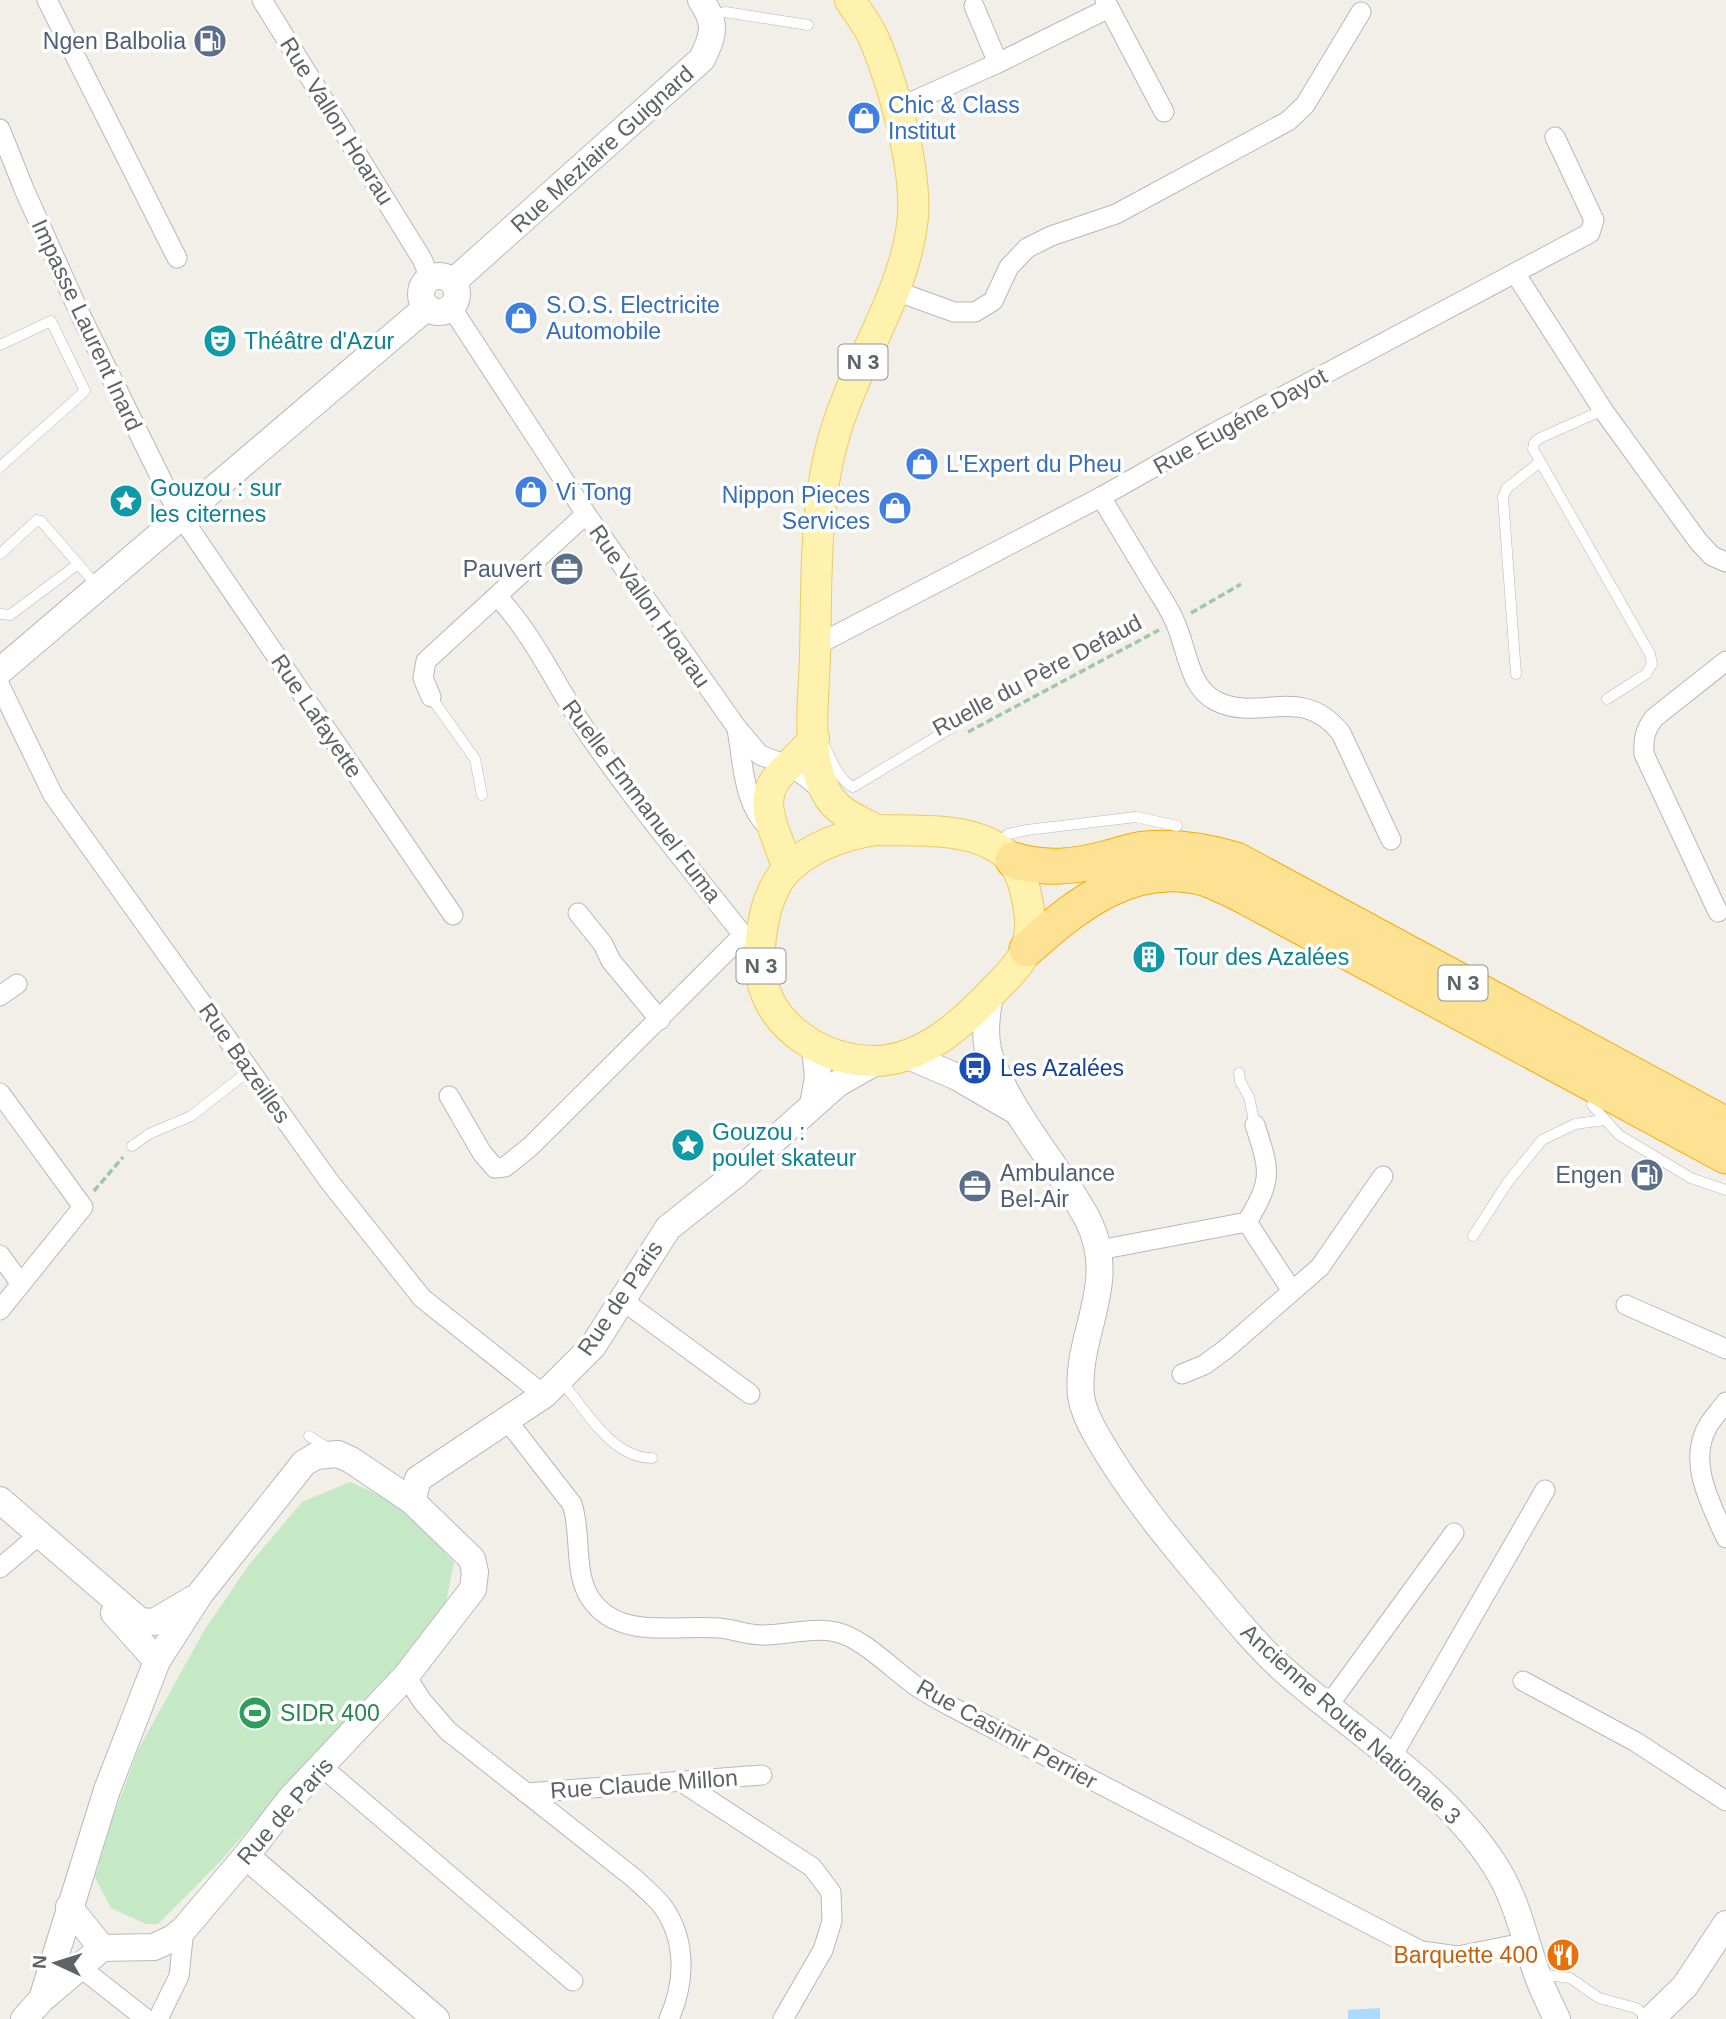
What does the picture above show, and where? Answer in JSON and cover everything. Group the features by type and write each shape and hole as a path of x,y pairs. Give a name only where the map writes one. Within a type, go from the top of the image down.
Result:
{"highway":[{"name":"N 3","path":"1004,853 1043,867 1071,866 1143,849 1197,850 1236,860 1726,1125"},
{"name":"N 3","path":"1027,949 1060,918 1086,900 1128,880 1180,874 1205,879 1248,898 1726,1156"},
{"path":"1561,1066 1577,1092 1599,1112"}],"main road":[{"name":"N 3","path":"850,0 874,39 896,107 911,171 913,214 907,257 841,415 825,471 818,524 814,738 820,775 829,797 842,811 876,830"},
{"path":"787,869 785,857 773,831 768,802 774,781 803,754 814,738"},
{"name":"N 3","path":"1004,853 960,835 876,830 855,833 828,842 787,869 773,892 752,936 761,976 771,1004 797,1034 815,1047 836,1054 877,1061 906,1055 940,1038 990,995 1027,949"},
{"path":"1004,853 1024,883 1030,928 1027,949"}],"street":[{"path":"47,0 177,258"},
{"name":"Rue Vallon Hoarau","path":"268,2 422,259 440,294 586,514 737,728 760,755 789,766 829,797"},
{"path":"896,107 998,63 1107,4 1164,112"},
{"path":"974,6 998,63"},
{"name":"Rue Meziaire Guignard","path":"0,673 440,294 702,59 713,37 706,8"},
{"path":"893,290 954,312 975,312 985,308 999,291 1009,267 1027,248 1051,236 1116,214 1288,121 1305,105 1361,12"},
{"name":"Impasse Laurent Inard","path":"0,129 79,314 181,517"},
{"name":"Rue Eugéne Dayot","path":"815,646 1101,497 1214,433 1590,233 1594,220 1555,137"},
{"path":"1515,272 1603,410 1698,541 1712,556 1726,562"},
{"path":"1101,497 1176,622 1194,676 1214,700 1231,706 1303,707 1330,719 1341,733 1391,840"},
{"path":"431,697 423,678 426,661 586,514"},
{"name":"Rue Lafayette","path":"181,517 453,915"},
{"name":"Ruelle Emmanuel Fuma","path":"497,596 523,630 579,721 615,773 752,936"},
{"path":"1718,912 1644,754 1643,741 1646,729 1654,718 1726,661"},
{"name":"Rue Bazeilles","path":"0,673 53,795 418,1302 552,1387"},
{"name":"Rue Vallon Hoarau","path":"737,728 750,801 759,819 773,831"},
{"path":"578,913 603,944 611,961 660,1020"},
{"path":"449,1096 482,1153 495,1168 505,1167 531,1146 660,1020 752,936"},
{"path":"0,996 17,984"},
{"name":"Ancienne Route Nationale 3","path":"990,995 986,1028 988,1051 1016,1111 1088,1221 1099,1250 1099,1290 1082,1371 1082,1396 1096,1436 1164,1534 1244,1629 1284,1670 1432,1792 1479,1843 1496,1867 1557,2019"},
{"path":"813,1105 818,1077 815,1047"},
{"name":"Ancienne Route Nationale 3","path":"906,1055 957,1077 1016,1111"},
{"name":"Rue de Paris","path":"102,1948 154,1947 184,1929 246,1857 291,1798 406,1676 473,1589 475,1572 472,1559 415,1490 552,1387 593,1346 668,1228 735,1175 837,1084 877,1061"},
{"path":"0,1093 83,1207 0,1310"},
{"path":"1099,1250 1247,1222 1267,1182 1266,1160 1255,1125"},
{"path":"1182,1374 1204,1365 1226,1349 1320,1267 1383,1176"},
{"path":"1247,1222 1292,1291"},
{"path":"0,1255 21,1284"},
{"path":"622,1300 750,1394"},
{"path":"1626,1305 1726,1349"},
{"path":"1726,1402 1707,1426 1698,1460 1705,1491 1726,1538"},
{"name":"Rue Casimir Perrier","path":"506,1419 572,1504 576,1515 582,1578 590,1598 605,1613 622,1623 641,1628 719,1628 760,1635 823,1630 839,1633 858,1643 918,1687 948,1705 1421,1951 1458,1956 1528,1942"},
{"path":"42,1999 107,1790 157,1661 200,1594 304,1463 316,1456 338,1454 367,1470 415,1490"},
{"path":"1391,1758 1545,1490"},
{"path":"0,1500 89,1587 157,1661"},
{"path":"0,1508 140,1621 154,1622 200,1594"},
{"path":"1328,1706 1454,1533"},
{"path":"0,1568 37,1537"},
{"name":"Rue Claude Millon","path":"406,1676 422,1701 448,1731 635,1879 663,1906 678,1938 682,1974 669,2019"},
{"path":"1523,1681 1636,1742 1726,1801"},
{"path":"321,1766 573,1981"},
{"name":"Rue Claude Millon","path":"526,1793 762,1775"},
{"path":"680,1781 812,1867 831,1892 832,1921 823,1950 783,2019"},
{"path":"246,1857 436,2019"},
{"path":"24,2019 42,1999 102,1948 69,1907"},
{"path":"1650,2019 1685,1986 1726,1924"},
{"path":"158,2019 179,1976 184,1929"},
{"path":"80,1967 146,2019"},
{"name":"Ancienne Route Nationale 3","path":"1537,1973 1541,2019"}],"lane":[{"path":"706,8 808,25"},
{"path":"0,345 51,321 85,391 0,467"},
{"path":"1603,410 1540,438 1534,443 1533,449 1650,654 1652,664 1646,674 1607,699"},
{"path":"1516,674 1504,492 1540,462"},
{"path":"0,554 37,520 41,521 98,588"},
{"path":"0,614 10,615 78,564"},
{"path":"431,697 475,759 482,795"},
{"path":"814,738 824,744 833,765 846,783 853,787 956,725"},
{"path":"1004,853 1008,834 1048,826 1136,817 1177,826"},
{"path":"132,1146 149,1134 191,1116 250,1070"},
{"path":"1239,1073 1240,1081 1249,1097 1255,1125"},
{"path":"1473,1236 1508,1182 1542,1140 1599,1112 1619,1135 1692,1178 1726,1190"},
{"path":"552,1387 602,1432 638,1458 652,1458"},
{"path":"309,1436 338,1454"},
{"path":"1537,1973 1570,1978 1600,1998 1636,2008 1650,2019"}],"path":[{"name":"Ruelle du Père Defaud","path":"960,736 1176,622 1241,584"},
{"path":"83,1207 132,1146"}],"green space":[{"name":"SIDR 400","path":"350,1482 388,1499 427,1531 454,1563 445,1607 415,1651 378,1685 217,1865 158,1924 146,1924 111,1908 95,1878 111,1823 139,1748 205,1629 249,1565 302,1502"}],"water":[{"path":"1380,2008 1380,2019 1348,2019 1348,2010"}],"place":[{"name":"Ngen Balbolia","path":"210,41"},
{"name":"Chic & Class Institut","path":"864,118"},
{"name":"S.O.S. Electricite Automobile","path":"521,318"},
{"name":"Théâtre d'Azur","path":"220,341"},
{"name":"L'Expert du Pheu","path":"922,464"},
{"name":"Vi Tong","path":"531,492"},
{"name":"Gouzou : sur les citernes","path":"126,501"},
{"name":"Nippon Pieces Services","path":"895,508"},
{"name":"Pauvert","path":"567,569"},
{"name":"Tour des Azalées","path":"1149,957"},
{"name":"Les Azalées","path":"975,1068"},
{"name":"Gouzou : poulet skateur","path":"688,1145"},
{"name":"Engen","path":"1647,1175"},
{"name":"Ambulance Bel-Air","path":"975,1186"},
{"name":"SIDR 400","path":"255,1713"},
{"name":"Barquette 400","path":"1563,1955"}]}
